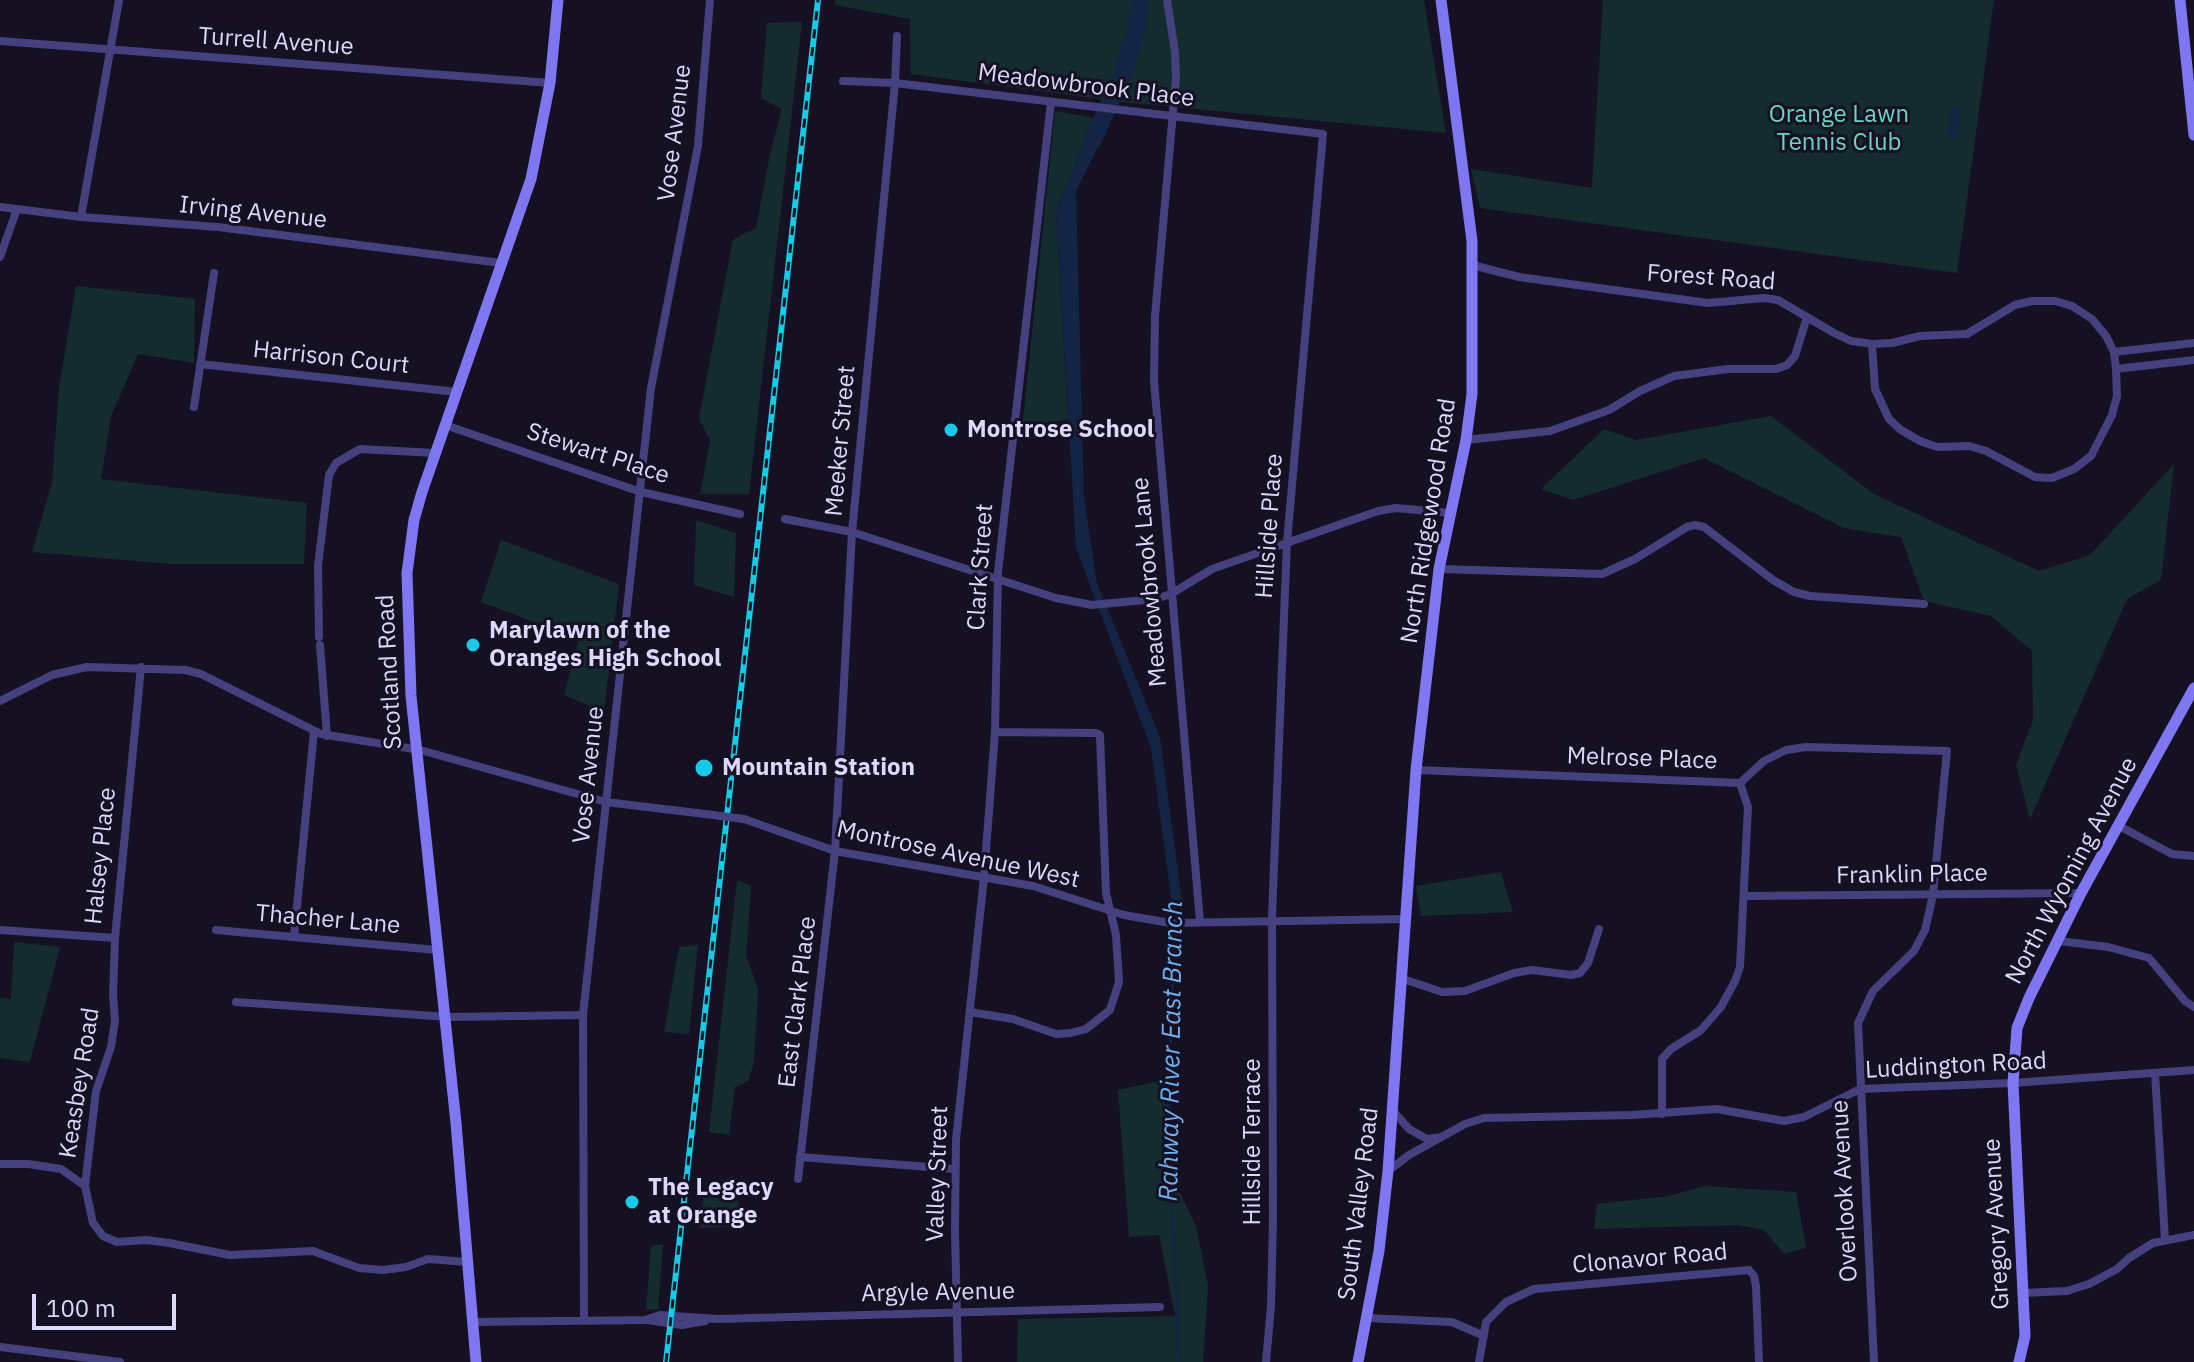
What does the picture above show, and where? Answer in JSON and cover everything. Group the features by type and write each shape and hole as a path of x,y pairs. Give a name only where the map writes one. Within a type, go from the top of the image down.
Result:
{"main road":[{"name":"Scotland Road","path":"476,1362 416,750 407,640 407,573 414,520 435,453 531,179 550,83 558,0"},
{"name":"North Ridgewood Road","path":"1397,1051 1416,770 1439,569 1466,440 1472,394 1472,241 1441,0"},
{"path":"2180,0 2194,135"},
{"name":"North Wyoming Avenue","path":"2013,1083 2017,1028 2029,998 2081,893 2194,688"},
{"name":"South Valley Road","path":"1358,1362 1379,1251 1397,1051"},
{"name":"Gregory Avenue","path":"2013,1083 2025,1336 2019,1362"}],"street":[{"path":"81,217 119,0"},
{"name":"Vose Avenue","path":"584,1321 583,1015 651,388 698,146 710,0"},
{"name":"Meadowbrook Lane","path":"1167,0 1176,78 1154,356 1155,410 1200,922"},
{"name":"Meeker Street","path":"835,851 852,532 897,36"},
{"name":"Turrell Avenue","path":"0,41 550,83"},
{"name":"Meadowbrook Place","path":"843,81 895,83 1323,134"},
{"name":"Clark Street","path":"967,1036 995,732 998,579 1051,102"},
{"name":"Hillside Place","path":"1272,922 1287,542 1323,134"},
{"name":"Irving Avenue","path":"0,207 81,217 218,227 501,263"},
{"path":"0,257 17,209"},
{"name":"Forest Road","path":"1472,265 1519,277 1708,303 1764,298 1778,300 1851,341 1872,344 1920,336 1967,334 2015,305 2055,301 2072,306 2092,319 2114,352"},
{"path":"194,407 214,273"},
{"path":"1466,440 1550,431 1609,410 1640,391 1674,376 1728,369 1776,369 1787,365 1795,356 1807,317"},
{"path":"1872,344 1875,389 1889,419 1901,430 1937,447 1969,446 1986,451 2035,477 2052,478 2074,469 2091,456 2112,415 2117,396 2114,352 2194,343"},
{"path":"2116,369 2194,360"},
{"name":"Harrison Court","path":"200,364 457,392"},
{"name":"Stewart Place","path":"445,425 641,492 740,514"},
{"path":"327,736 318,566 329,475 336,463 360,449 435,453"},
{"path":"785,519 852,532 1056,598 1092,605 1155,599 1171,594 1212,569 1378,511 1396,508 1450,513"},
{"path":"1439,569 1602,574 1695,525 1704,527 1773,580 1794,592 1810,596 1924,604"},
{"name":"Montrose Avenue West","path":"0,701 52,675 69,670 141,667 185,670 201,674 327,736 416,750 606,802 744,819 835,851 1033,886 1109,911 1170,923 1406,919"},
{"name":"Halsey Place","path":"0,930 115,938 141,667"},
{"path":"294,937 314,731"},
{"path":"970,1012 1013,1019 1056,1034 1086,1029 1100,1021 1110,1010 1119,982 1116,935 1109,911 1100,735 995,732"},
{"name":"Melrose Place","path":"1416,770 1740,783 1764,761 1786,750 1806,747 1947,751 1933,895 1921,940 1914,951 1873,991 1860,1018"},
{"path":"1662,1114 1662,1059 1671,1049 1701,1030 1721,1007 1740,967 1748,807 1740,783"},
{"path":"2119,826 2172,854 2194,856"},
{"name":"East Clark Place","path":"798,1179 835,851"},
{"name":"Franklin Place","path":"1744,896 2081,893"},
{"name":"Hillside Terrace","path":"1266,1362 1273,1218 1272,922"},
{"path":"1403,979 1442,992 1465,991 1514,973 1532,970 1571,975 1580,973 1588,963 1599,929"},
{"name":"Thacher Lane","path":"216,930 437,950"},
{"name":"Keasbey Road","path":"85,1186 96,1091 111,1047 115,1021 115,938"},
{"path":"2059,941 2108,947 2149,958 2185,1001 2194,1007"},
{"path":"236,1002 444,1017 583,1015"},
{"name":"Overlook Avenue","path":"1860,1018 1858,1049 1874,1362"},
{"name":"Valley Street","path":"958,1362 955,1169 967,1036"},
{"name":"Luddington Road","path":"1388,1171 1409,1155 1465,1124 1484,1118 1662,1114 1717,1109 1784,1121 1804,1117 1860,1089 2013,1083 2194,1070"},
{"path":"2155,1073 2165,1240"},
{"path":"1393,1111 1409,1129 1427,1139 1445,1137"},
{"path":"800,1157 955,1169"},
{"path":"0,1164 61,1169 85,1186 93,1223 103,1236 117,1242 158,1241 230,1255 313,1251 359,1268 383,1270 406,1267 428,1259 467,1262"},
{"path":"2023,1293 2067,1291 2089,1284 2117,1269 2153,1243 2194,1235"},
{"name":"Clonavor Road","path":"1484,1336 1486,1322 1495,1311 1506,1302 1534,1289 1749,1270 1756,1286 1759,1362"},
{"name":"Argyle Avenue","path":"472,1322 645,1320 682,1325 717,1319 1160,1307"},
{"path":"1368,1318 1452,1322 1484,1336 1479,1362"},
{"path":"0,1347 120,1362"}],"green space":[{"path":"835,0 1424,0 1446,133 1122,102 911,74 910,19 835,5"},
{"name":"Orange Lawn Tennis Club","path":"1603,0 1994,0 1957,273 1480,208 1471,169 1592,188"},
{"path":"802,22 749,494 700,494 710,441 699,418 733,239 756,228 782,109 761,98 767,23"},
{"path":"1055,111 1094,120 1056,211 1068,419 1022,429"},
{"path":"76,286 195,299 194,363 138,354 111,416 101,479 307,503 304,564 171,564 32,552 52,482 59,388"},
{"path":"1771,416 1874,494 2039,571 2090,555 2174,464 2161,580 2127,599 2030,819 2016,765 2033,720 2032,651 1991,616 1924,601 1901,537 1844,528 1704,458 1573,500 1541,489 1604,429 1636,440"},
{"path":"696,520 736,533 734,597 694,585"},
{"path":"501,540 619,584 604,712 564,695 579,639 481,602"},
{"path":"1501,872 1513,912 1421,916 1416,886"},
{"path":"737,880 751,886 746,956 758,989 754,1063 748,1081 735,1087 729,1135 709,1132"},
{"path":"14,942 60,947 30,1062 0,1058 0,998 11,999"},
{"path":"698,945 689,1034 664,1032 679,947"},
{"path":"1169,1079 1168,1169 1196,1226 1208,1285 1203,1362 1017,1362 1018,1319 1175,1316 1159,1235 1129,1237 1118,1090"},
{"path":"1704,1186 1796,1192 1806,1248 1784,1254 1764,1230 1738,1225 1594,1229 1597,1204 1669,1196"},
{"path":"705,1189 730,1190 749,1220 742,1226 699,1228"},
{"path":"663,1244 658,1310 646,1309 651,1246"}],"water":[{"path":"1951,107 1961,108 1957,139 1947,138"},
{"path":"1094,120 1111,121 1076,191 1084,498 1097,583 1160,737 1183,909 1173,912 1151,748 1076,548 1056,211"}],"waterway":[{"name":"Rahway River East Branch","path":"1092,141 1122,77 1137,26 1140,0"},
{"name":"Rahway River East Branch","path":"1177,910 1171,1006 1168,1169 1179,1362"}],"railway":[{"path":"666,1362 818,0"}],"place":[{"name":"Montrose School","path":"951,430"},
{"name":"Marylawn of the Oranges High School","path":"473,645"},
{"name":"Mountain Station","path":"704,768"},
{"name":"The Legacy at Orange","path":"632,1202"}]}
